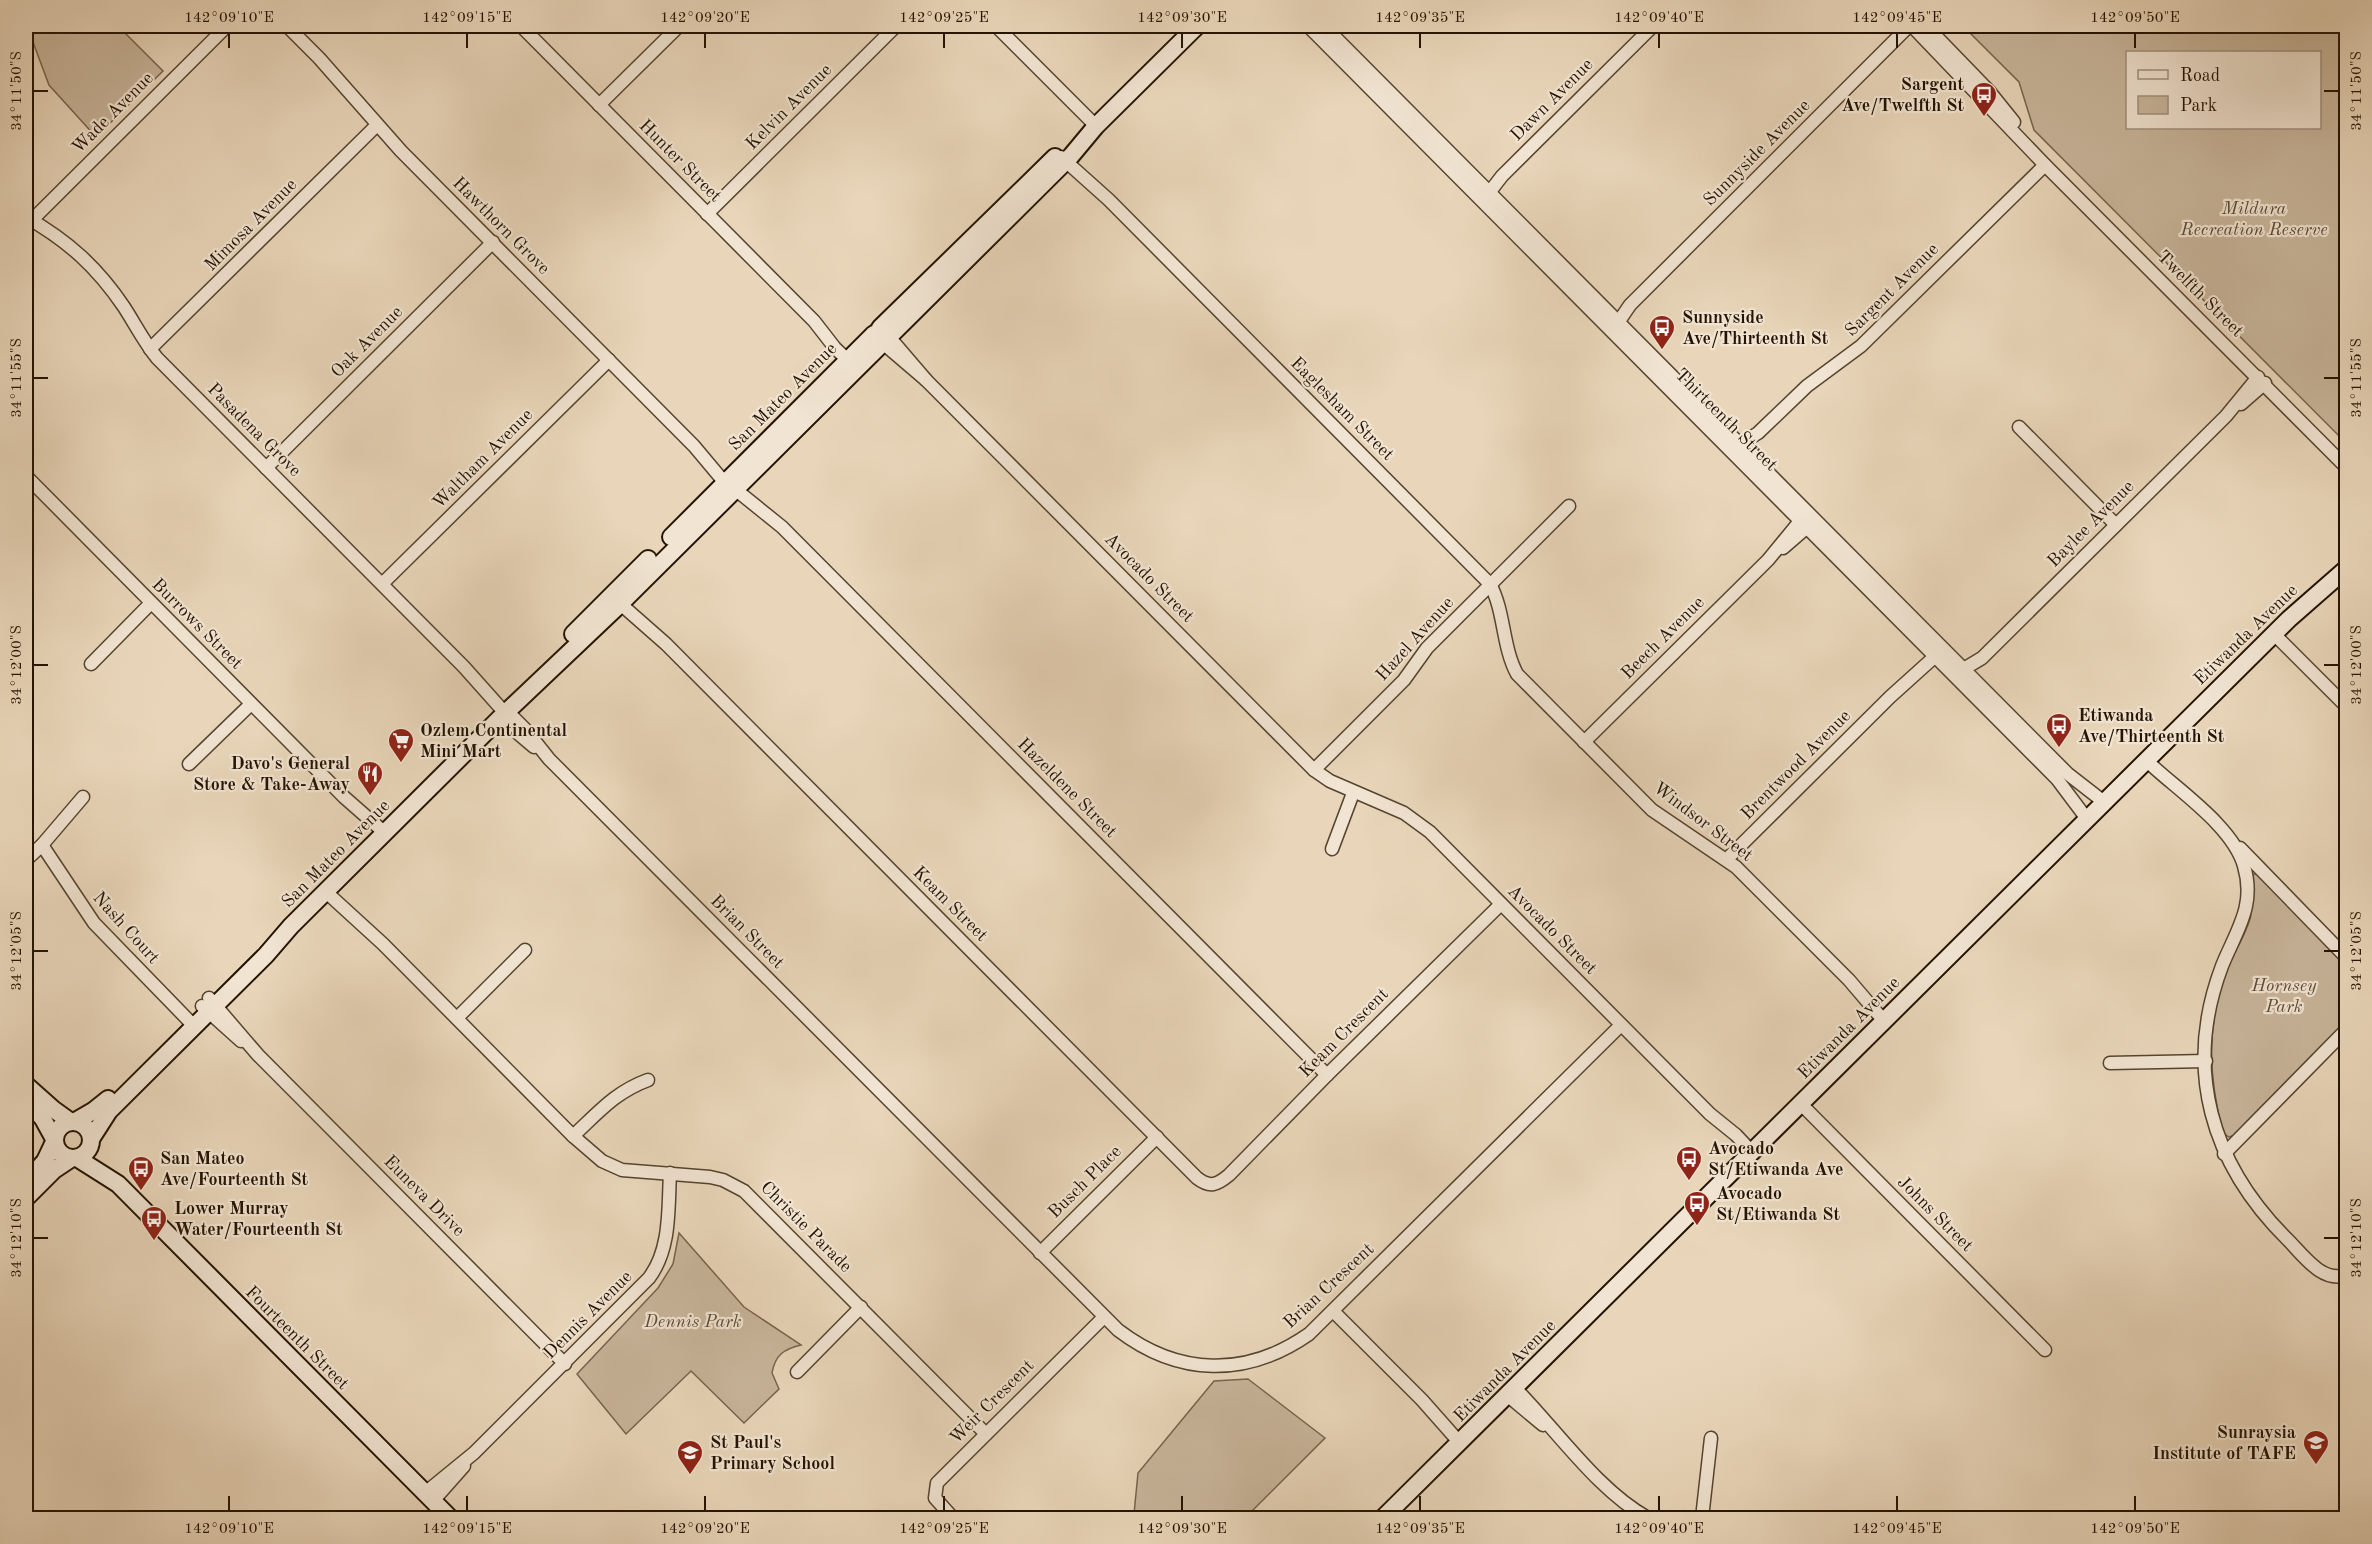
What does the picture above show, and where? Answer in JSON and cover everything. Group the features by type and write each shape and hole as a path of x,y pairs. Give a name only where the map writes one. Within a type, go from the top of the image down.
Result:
{"street":[{"name":"Wade Avenue","path":"27,222 227,26"},
{"name":"Hawthorn Grove","path":"287,26 319,58 377,125 694,446 713,470 734,482"},
{"name":"Hunter Street","path":"521,26 855,362"},
{"path":"599,105 679,26"},
{"name":"Kelvin Avenue","path":"707,214 896,26"},
{"path":"996,26 1096,126"},
{"name":"San Mateo Avenue","path":"91,1141 109,1111 266,943 291,926 619,596 1197,26"},
{"name":"Thirteenth Street","path":"1308,26 1483,194 1958,672 2068,774 2104,802"},
{"name":"Thirteenth Street","path":"1324,26 1483,194"},
{"name":"Dawn Avenue","path":"1483,194 1653,26"},
{"name":"Twelfth Street","path":"1910,26 2045,165 2346,466"},
{"name":"Sunnyside Avenue","path":"1611,322 1910,26"},
{"name":"Twelfth Street","path":"1926,26 2001,104 2028,147"},
{"name":"Mimosa Avenue","path":"150,349 377,125"},
{"name":"Eaglesham Street","path":"1064,155 1490,584 1498,605 1512,664"},
{"name":"Sargent Avenue","path":"1740,452 1806,386 1861,346 2045,165"},
{"name":"Pasadena Grove","path":"27,222 62,239 84,260 123,305 150,349 464,667 492,690 506,712"},
{"name":"Oak Avenue","path":"267,468 492,242"},
{"name":"Avocado Street","path":"881,336 1314,770 1330,782 1389,806 1430,832 1750,1155"},
{"name":"Waltham Avenue","path":"382,584 609,360"},
{"name":"Baylee Avenue","path":"1968,681 1982,658 2226,416 2254,395 2261,380"},
{"path":"2019,427 2116,525"},
{"name":"Burrows Street","path":"27,479 382,836"},
{"name":"Hazeldene Street","path":"734,482 759,498 782,526 1327,1074"},
{"name":"Hazel Avenue","path":"1314,770 1404,680 1420,656 1569,506"},
{"name":"Beech Avenue","path":"1584,742 1807,520"},
{"name":"Etiwanda Avenue","path":"1383,1518 2274,634 2346,569"},
{"name":"Keam Street","path":"619,596 1197,1178 1212,1185"},
{"path":"91,664 151,603"},
{"path":"2274,634 2346,706"},
{"name":"Brentwood Avenue","path":"1727,859 1936,650"},
{"name":"Baylee Avenue","path":"1958,672 1982,658"},
{"name":"Windsor Street","path":"1512,664 1517,674 1652,810 1727,859 1887,1018"},
{"name":"Thirteenth Street","path":"1968,681 2057,779 2087,819"},
{"path":"189,765 251,704"},
{"name":"Brian Street","path":"506,712 519,736 549,759 919,1131"},
{"path":"2150,758 2346,957"},
{"path":"1332,849 1353,793"},
{"path":"26,860 42,845 82,796"},
{"path":"2230,839 2245,867 2246,909 2243,923 2223,963 2211,1001 2205,1041 2211,1110 2224,1154 2246,1191 2262,1212 2322,1272 2338,1277 2346,1275"},
{"name":"Nash Court","path":"42,845 94,923 191,1023"},
{"name":"Christie Parade","path":"328,889 594,1156 622,1170 723,1180 744,1191 986,1434"},
{"name":"Keam Crescent","path":"1212,1185 1219,1184 1229,1175 1327,1074 1501,904"},
{"path":"457,1018 525,950"},
{"name":"Euneva Drive","path":"209,1005 565,1364"},
{"name":"San Mateo Avenue","path":"73,1122 104,1104 191,1023"},
{"name":"Brian Crescent","path":"919,1131 1104,1317 1131,1340 1161,1357 1177,1362 1213,1366 1246,1363 1278,1352 1308,1334 1621,1025"},
{"path":"2224,1154 2346,1030"},
{"path":"2110,1063 2205,1061"},
{"path":"573,1136 613,1097 648,1080"},
{"path":"26,1085 53,1109 88,1129 91,1141 86,1152 54,1170 26,1198"},
{"path":"26,1098 43,1119 58,1151 75,1158"},
{"name":"Johns Street","path":"1801,1104 2044,1350"},
{"path":"26,1182 45,1161 61,1125 73,1122"},
{"name":"Busch Place","path":"1040,1253 1157,1137"},
{"name":"Fourteenth Street","path":"91,1141 118,1184 436,1508"},
{"name":"Fourteenth Street","path":"75,1158 118,1184"},
{"name":"Dennis Avenue","path":"436,1508 474,1453 565,1364 657,1268 666,1236 670,1173"},
{"path":"797,1372 861,1308"},
{"path":"1333,1311 1462,1440"},
{"name":"Weir Crescent","path":"953,1518 934,1498 934,1487 1104,1317"},
{"path":"1511,1392 1615,1494 1648,1518"},
{"path":"1702,1518 1711,1438"}],"green space":[{"path":"27,26 118,26 163,71 96,137 49,85"},
{"name":"Mildura Recreation Reserve","path":"1963,26 2346,26 2346,443 2034,130 2019,82"},
{"name":"Hornsey Park","path":"2254,874 2258,874 2336,954 2346,970 2346,1018 2337,1033 2235,1135 2229,1137 2223,1133 2218,1113 2212,1073 2212,1034 2225,974 2250,919"},
{"name":"Dennis Park","path":"679,1233 744,1307 801,1345 785,1351 778,1357 772,1373 779,1389 744,1423 691,1371 626,1434 577,1374 658,1288 673,1264"},
{"path":"1248,1379 1325,1438 1245,1518 1137,1518 1134,1514 1138,1473 1214,1381"}],"place":[{"name":"Sargent Ave/Twelfth St","path":"1984,118"},
{"name":"Sunnyside Ave/Thirteenth St","path":"1662,351"},
{"name":"Etiwanda Ave/Thirteenth St","path":"2059,749"},
{"name":"Ozlem Continental Mini Mart","path":"401,764"},
{"name":"Davo's General Store & Take-Away","path":"370,797"},
{"name":"Avocado St/Etiwanda Ave","path":"1689,1182"},
{"name":"San Mateo Ave/Fourteenth St","path":"141,1192"},
{"name":"Avocado St/Etiwanda St","path":"1697,1227"},
{"name":"Lower Murray Water/Fourteenth St","path":"154,1242"},
{"name":"Sunraysia Institute of TAFE","path":"2316,1466"},
{"name":"St Paul's Primary School","path":"690,1476"}]}
